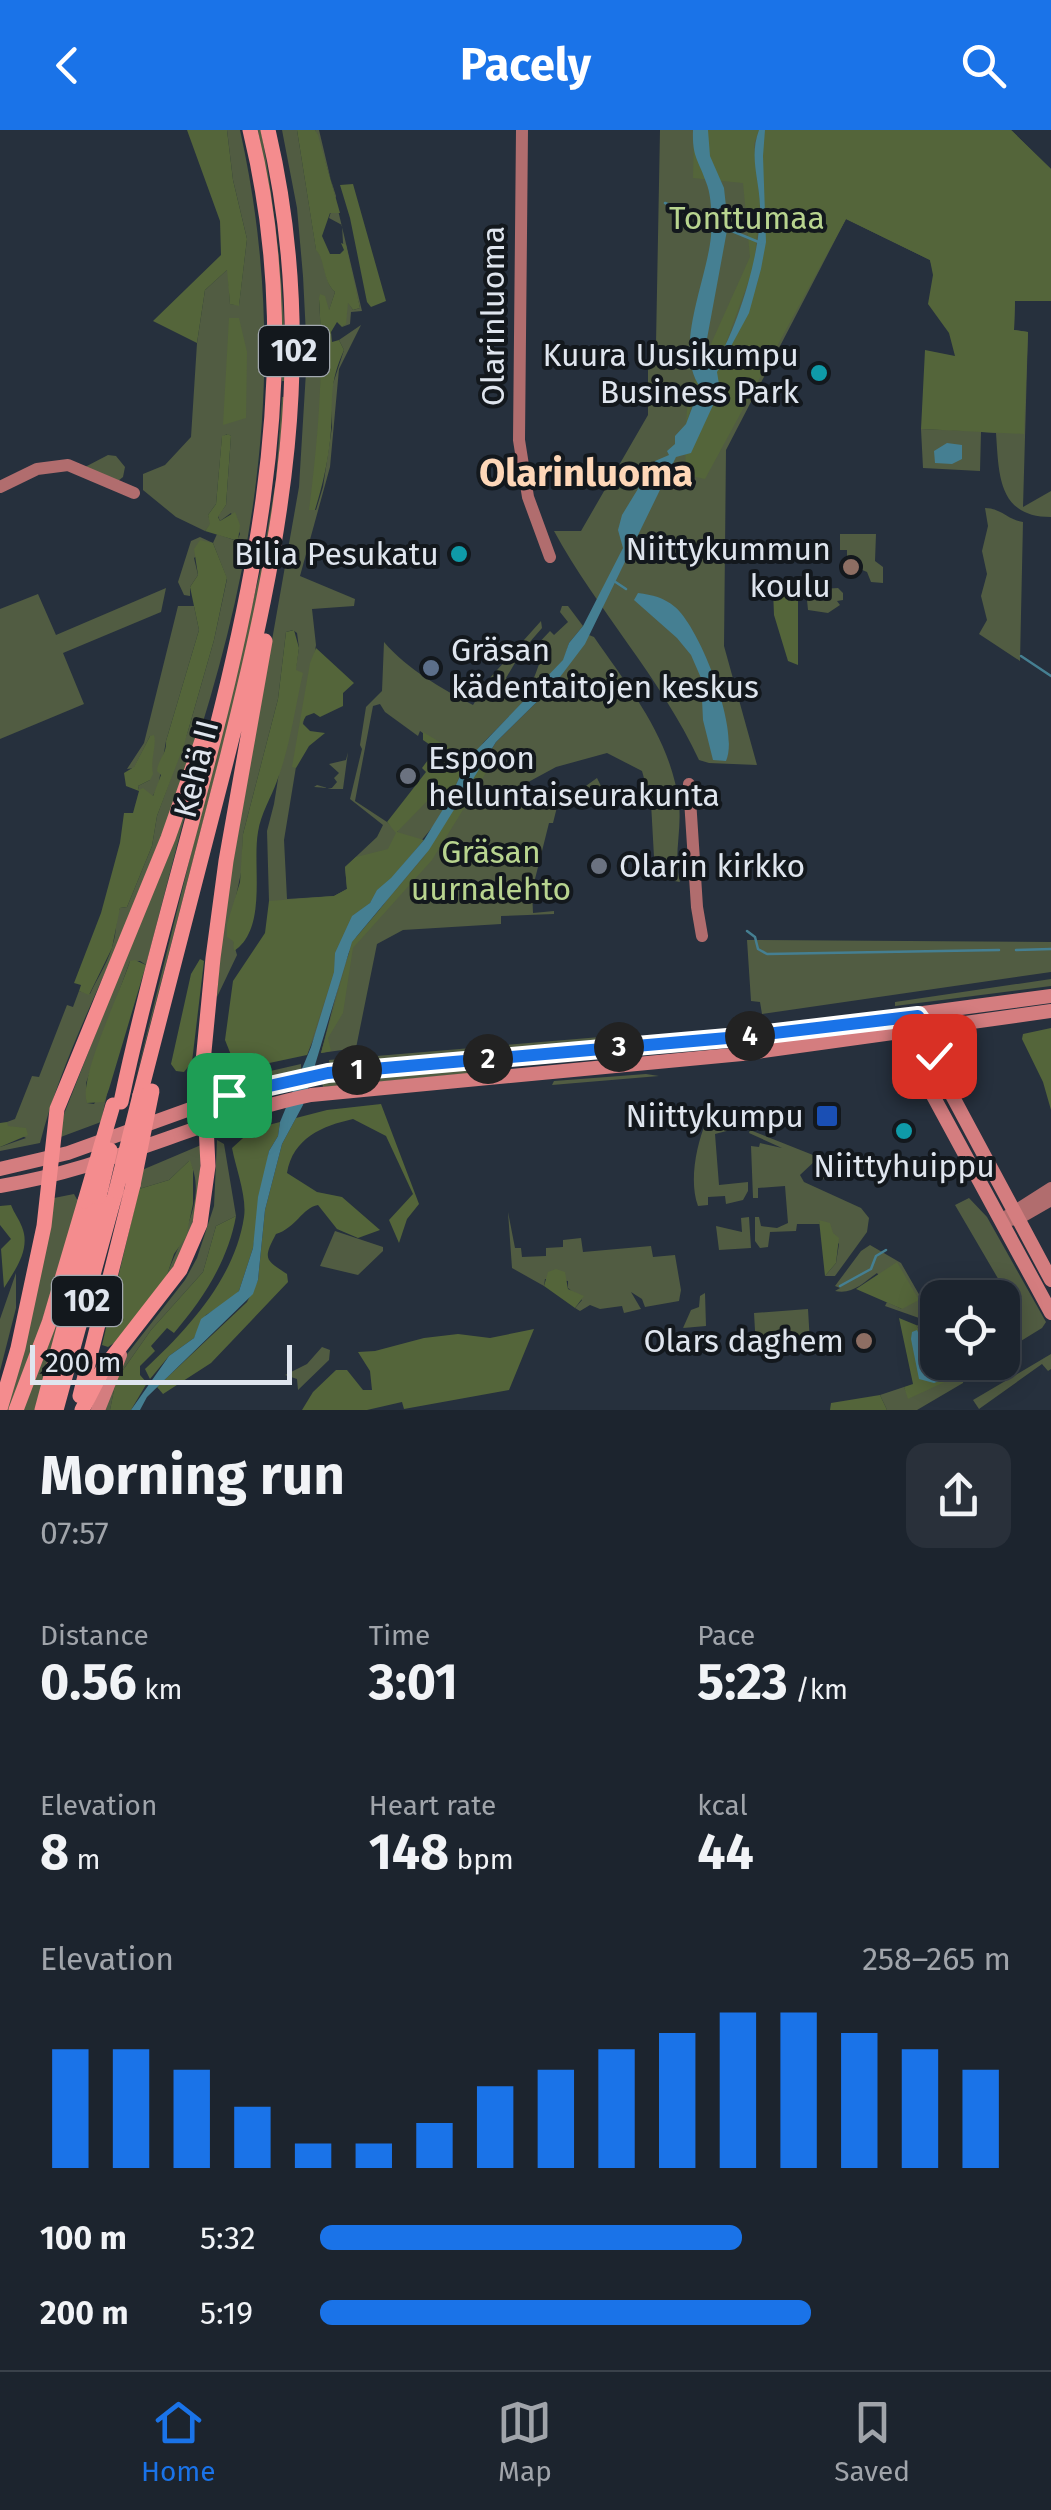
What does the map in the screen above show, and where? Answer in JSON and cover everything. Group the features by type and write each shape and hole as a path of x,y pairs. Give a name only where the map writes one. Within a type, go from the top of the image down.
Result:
{"highway":[{"name":"Kehä II","path":"92,1199 231,667 264,508 275,394 272,277 250,130"},
{"name":"Kehä II","path":"56,1410 146,1093 162,1012 271,572 289,450 294,357 287,242 268,130"},
{"path":"79,1410 103,1368 169,1288 192,1249 204,1204 207,1124 203,1062 212,958 261,666 271,572"},
{"path":"0,1409 44,1226 57,1109 168,838 214,699 231,667"},
{"path":"79,1410 134,1185 146,1093"},
{"path":"16,1410 92,1199"},
{"name":"102","path":"42,1410 92,1199"}],"main road":[{"name":"Olarinluoma","path":"522,130 520,440 528,498 550,557"},
{"path":"0,486 36,469 68,465 134,493"},
{"path":"688,784 696,907 702,936"},
{"path":"0,1169 50,1158 204,1104 287,1080 328,1073 711,1039 918,1016 1051,996"},
{"path":"0,1186 83,1169 207,1124 311,1096 718,1056 1051,1011"},
{"path":"918,1016 925,1081 1051,1280"},
{"path":"718,1056 728,1037"},
{"path":"711,1039 718,1056"},
{"path":"1010,1217 1051,1188"},
{"path":"1010,1217 1051,1200"},
{"path":"1010,1217 1051,1313"},
{"path":"98,1410 111,1371 130,1336"}],"green space":[{"path":"187,130 227,130 233,180 247,239 239,306 230,304 227,270 205,290 197,343 153,321 221,255 220,221"},
{"path":"227,130 240,130 255,212 263,292 264,371 260,450 234,605 184,780 72,1049 40,1143 0,1151 0,1147 26,1138 7,1127 7,1122 15,1119 32,1076 39,1077 67,1005 73,1007 79,991 90,994 112,947 120,908 127,907 152,846 157,816 188,731 214,640 227,579 213,543 217,534 237,541 240,534 231,513 220,521 218,516 226,505 231,436 222,437 216,504 208,515 211,524 205,531 176,517 143,490 143,474 165,465 191,437 205,290 228,269 230,304 239,305 247,239 233,180"},
{"path":"258,130 279,255 286,381 282,381 277,249"},
{"path":"282,130 297,130 316,249 335,292 328,314 319,299 319,435 310,510 316,510 323,487 332,427 330,393 344,350 339,340 361,325 339,369 330,467 300,576 355,599 354,606 312,609 316,645 284,840 287,899 334,896 347,889 345,867 377,837 383,825 350,799 362,749 366,707 382,691 384,642 414,670 473,705 489,679 541,621 542,628 506,678 513,684 518,679 528,687 531,684 545,653 536,646 550,631 554,635 568,622 560,612 562,606 568,606 583,626 569,643 564,660 483,743 435,824 370,903 307,1055 269,901 267,831 299,648 293,630 286,632 278,699 243,834 233,941 237,955 217,997 223,918 299,487 307,355 297,208","holes":["380,704 418,736 420,731 447,750 397,832 355,801 373,706"]},
{"path":"297,130 315,130 318,135 340,213 330,213 322,236 330,254 340,254 344,250 341,243 346,245 360,308 353,310 348,303 346,324 342,327 337,322 331,332 332,342 339,340 344,350 334,381 329,451 315,510 309,510 319,404 319,299 320,294 325,296 329,310 335,292 316,250"},
{"path":"315,130 319,130 331,180"},
{"name":"Tonttumaa","path":"660,130 1011,130 1051,169 1051,301 1015,301 1014,330 1028,332 1023,507 1051,491 1051,517 1020,510 1011,501 1001,478 996,433 981,432 980,471 923,468 921,429 980,431 930,260 846,219 726,450 724,646 757,765 699,760 666,701 554,531 581,531 648,415 648,353 656,344"},
{"path":"694,130 759,130 754,144 760,204 754,266 722,354 695,395 686,424 688,395 750,257 743,183 693,178"},
{"path":"765,130 1011,130 1051,169 1051,301 1015,301 1014,330 1028,332 1024,434 921,429 925,350 955,356 949,333 928,304 933,275 930,260 846,219 705,479 686,475 686,441 695,415 746,312 761,268 765,234"},
{"path":"353,184 386,301 371,307 340,185"},
{"path":"335,198 342,225 329,218"},
{"path":"342,227 362,311 351,312 350,324 342,327 348,302 353,310 360,308"},
{"path":"229,318 239,318 247,352 246,418 223,425"},
{"path":"285,397 270,542 232,711 134,1086 261,568 276,480"},
{"path":"222,436 231,436 226,505 218,517 220,521 235,512 240,525 238,541 205,531 210,524 208,515 216,504"},
{"path":"108,455 116,456 125,467 118,481 85,467"},
{"path":"985,508 1023,522 1020,661 979,634 987,620 981,596 987,574 982,551 988,526"},
{"path":"840,534 876,534 875,561 883,567 883,583 871,582 858,562 847,561 847,550 840,550"},
{"path":"200,537 213,543 194,558 198,575 190,587 190,596 184,595 178,582 191,541"},
{"path":"200,540 213,543 227,578 214,640 184,745 157,816 152,846 127,907 120,908 112,948 89,995 79,991 81,985 74,983 101,913 124,813 133,813 139,791 126,786 124,773 134,767 154,735 153,774 138,786 153,796 199,630 190,587 198,575 194,549"},
{"path":"166,588 161,612 63,653 84,704 0,739 0,609 38,594 56,635"},
{"path":"838,588 843,593 843,600 837,601 840,605 828,613 808,610 806,590"},
{"path":"773,590 792,595 798,601 798,665 788,661 774,615"},
{"path":"178,606 194,606 199,630 166,741 158,787 152,797 138,786 150,780 150,736 134,768 127,769 144,743"},
{"path":"294,630 299,648 296,670 303,673 285,755 258,832 255,912 245,941 234,951 233,941 227,937 227,924 240,882 243,834 278,699 286,632"},
{"name":"Gräsan uurnalehto","path":"589,635 635,696 667,758 679,804 680,882 669,880 654,857 651,803 642,771 607,753 556,767 508,793 557,807 553,823 549,823 532,891 533,913 554,914 501,916 501,924 403,930 377,944 356,1048 321,1053 346,956 464,794 496,742 554,685"},
{"path":"316,648 354,683 343,693 343,706 320,717 314,713 306,716 302,723 310,731 325,733 309,746 296,768 292,767"},
{"path":"423,732 468,759 442,811 433,795 397,832 424,840 377,890 370,903 352,916 335,953 334,972 307,1055 250,1067 231,1055 225,1040 233,981 265,933 269,901 334,896 347,889 345,867 356,857 388,849 396,833 387,822 426,772 422,768 436,749 423,740"},
{"path":"348,752 343,789 332,788 339,773 329,764 346,760"},
{"path":"479,767 487,771 432,860 353,948 343,1013 328,1038 331,1051 321,1053 352,942 424,857"},
{"path":"597,778 602,788 596,791 597,795 574,807 569,798"},
{"path":"191,792 146,965 130,961 86,1083 87,1103 94,1104 110,1080 101,1122 58,1138 64,1114"},
{"path":"747,940 1051,942 1051,972 762,1014 760,1002 751,1001"},
{"path":"200,959 204,961 192,1062 184,1072 176,1071 171,1064 191,974"},
{"path":"130,961 146,965 109,1089 104,1102 87,1103 94,1055"},
{"path":"1051,979 1051,986 895,1006 895,1002"},
{"path":"1051,1028 1051,1110 1043,1082 1022,1039 1023,1034"},
{"path":"612,1036 643,1038 330,1066 329,1060"},
{"path":"301,1064 301,1070 228,1086 227,1081"},
{"path":"506,1065 507,1070 323,1087 322,1082"},
{"path":"659,1076 552,1085 554,1081"},
{"path":"381,1104 419,1204 407,1219 399,1243 389,1220 413,1194 386,1136 353,1119 311,1135 295,1151 287,1173 317,1192 342,1197 380,1230 358,1238 337,1229 318,1205 276,1234 268,1258 287,1274 288,1282 211,1363 163,1394 157,1387 247,1302 258,1280 265,1210 282,1144 296,1118"},
{"path":"717,1117 742,1127 715,1134 719,1185 748,1182 748,1191 743,1200 726,1204 725,1196 708,1197 708,1205 698,1206 694,1186 697,1153 706,1122"},
{"path":"7,1122 8,1126 26,1128 28,1135 0,1147 0,1123"},
{"path":"280,1122 278,1136 269,1151 253,1248 239,1291 206,1315 194,1338 169,1356 150,1379 145,1369 207,1301 239,1239 244,1201 232,1148 253,1129"},
{"path":"750,1130 818,1157 830,1166 823,1180 819,1173 825,1165 817,1159 800,1175 804,1182 861,1208 869,1218 867,1232 835,1276 825,1276 836,1263 839,1244 819,1221 820,1224 797,1224 796,1231 770,1232 768,1247 760,1248 755,1241 755,1217 759,1217 761,1226 777,1228 788,1223 785,1186 758,1188 758,1198 753,1198 751,1146 759,1147 760,1143 782,1148 749,1133"},
{"path":"217,1140 224,1144 236,1216 216,1226 203,1272 151,1330 116,1380 110,1410 103,1410 124,1358 185,1280 197,1258 214,1206"},
{"path":"201,1145 199,1181 190,1231 166,1278 190,1220 196,1190 194,1175 189,1161 169,1180 139,1189 142,1170"},
{"path":"190,1160 193,1204 186,1237 174,1254 166,1278 117,1341 108,1347 102,1345 139,1189 169,1180"},
{"path":"74,1194 79,1203 39,1331 9,1410 4,1410 54,1198"},
{"path":"969,1198 987,1217 1046,1322 1020,1342 1020,1280 999,1280 955,1205"},
{"path":"11,1205 25,1243 4,1288 1,1249 11,1239 0,1225 0,1206"},
{"path":"508,1212 515,1248 521,1248 522,1257 546,1256 546,1248 563,1247 563,1240 581,1238 583,1252 651,1246 653,1257 675,1255 679,1301 645,1307 642,1299 631,1292 641,1309 624,1313 622,1306 600,1309 590,1305 580,1311 575,1308 582,1300 568,1288 568,1281 545,1279 544,1286 512,1268"},
{"path":"236,1216 221,1264 204,1293 174,1333 167,1328 151,1346 155,1351 140,1366 140,1375 147,1383 131,1410 110,1410 116,1380 151,1330 203,1272 216,1226"},
{"path":"749,1217 751,1248 719,1250 716,1226 742,1232 741,1218"},
{"path":"819,1220 830,1223 839,1238 836,1263 825,1276"},
{"path":"335,1231 383,1247 383,1251 358,1275 320,1266"},
{"path":"870,1245 901,1263 920,1296 920,1318 885,1306 887,1302 902,1309 877,1273 852,1290 835,1291 861,1251"},
{"path":"75,1255 37,1410 21,1410"},
{"path":"897,1262 919,1300 902,1309 856,1289"},
{"path":"548,1272 565,1272 568,1289 584,1296 575,1308 544,1286"},
{"path":"16,1273 16,1308 0,1371 0,1319"},
{"path":"705,1293 706,1326 683,1328 691,1310 699,1307 700,1296"},
{"path":"808,1309 810,1343 756,1348 754,1313"},
{"path":"899,1318 916,1325 920,1332 920,1380 949,1380 908,1399 904,1387 913,1384"},
{"path":"534,1329 509,1390 404,1409 402,1402 367,1410 302,1410 313,1392 336,1370 347,1370 363,1390 372,1390 370,1371 358,1352 424,1338 458,1334 490,1338"},
{"path":"322,1347 330,1350 329,1360 298,1390 297,1379 285,1375 307,1364"},
{"path":"1051,1354 1048,1371 1042,1364 1020,1380 1020,1372"},
{"path":"940,1380 964,1380 917,1410 887,1410 880,1395 904,1387 909,1398"},
{"path":"1007,1380 1020,1380 979,1409 973,1400"},
{"path":"880,1395 887,1410 830,1410 831,1403"}],"water":[{"path":"693,130 708,130 710,156 724,188 728,225 704,355 713,368 731,333 757,245 760,206 755,149 759,130 765,130 766,242 749,313 717,372 720,390 691,453 676,457 585,644 554,685 496,742 429,850 352,942 303,1105 282,1144 265,1210 253,1294 147,1397 140,1410 131,1410 169,1356 194,1338 201,1319 239,1291 253,1248 258,1197 269,1151 311,1047 334,972 335,953 352,916 370,903 377,890 424,840 468,759 563,660 623,548 618,530 622,515 655,461 669,455 667,451 675,444 675,436 686,424 700,387 690,354 691,334 711,236 709,194 695,152"},
{"path":"947,443 962,445 962,459 952,464 935,463 934,451"},
{"path":"638,593 658,597 675,607 706,657 723,704 729,746 726,761 713,760 703,720 701,678 691,655 634,600"},
{"path":"917,1330 920,1337 920,1379 911,1339 912,1332"}],"waterway":[{"path":"665,203 680,209"},
{"path":"689,213 710,222"},
{"path":"727,229 761,243"},
{"path":"614,581 626,589"},
{"path":"1021,656 1051,676"},
{"path":"747,931 755,937 758,949 767,954 999,950"},
{"path":"1016,950 1051,949"},
{"path":"840,1286 871,1269 876,1256 886,1250"}],"place":[{"name":"Kuura Uusikumpu Business Park","path":"819,373"},
{"name":"Bilia Pesukatu","path":"459,554"},
{"name":"Niittykummun koulu","path":"851,567"},
{"name":"Gräsan kädentaitojen keskus","path":"431,668"},
{"name":"Espoon helluntaiseurakunta","path":"408,776"},
{"name":"Olarin kirkko","path":"599,866"},
{"name":"Niittykumpu","path":"827,1116"},
{"name":"Niittyhuippu","path":"904,1131"},
{"name":"Olars daghem","path":"864,1341"}],"district":[{"name":"Olarinluoma","path":"586,473"}],"route":[{"path":"229,1095 328,1073 750,1036 918,1016 928,1030 934,1056"}]}
